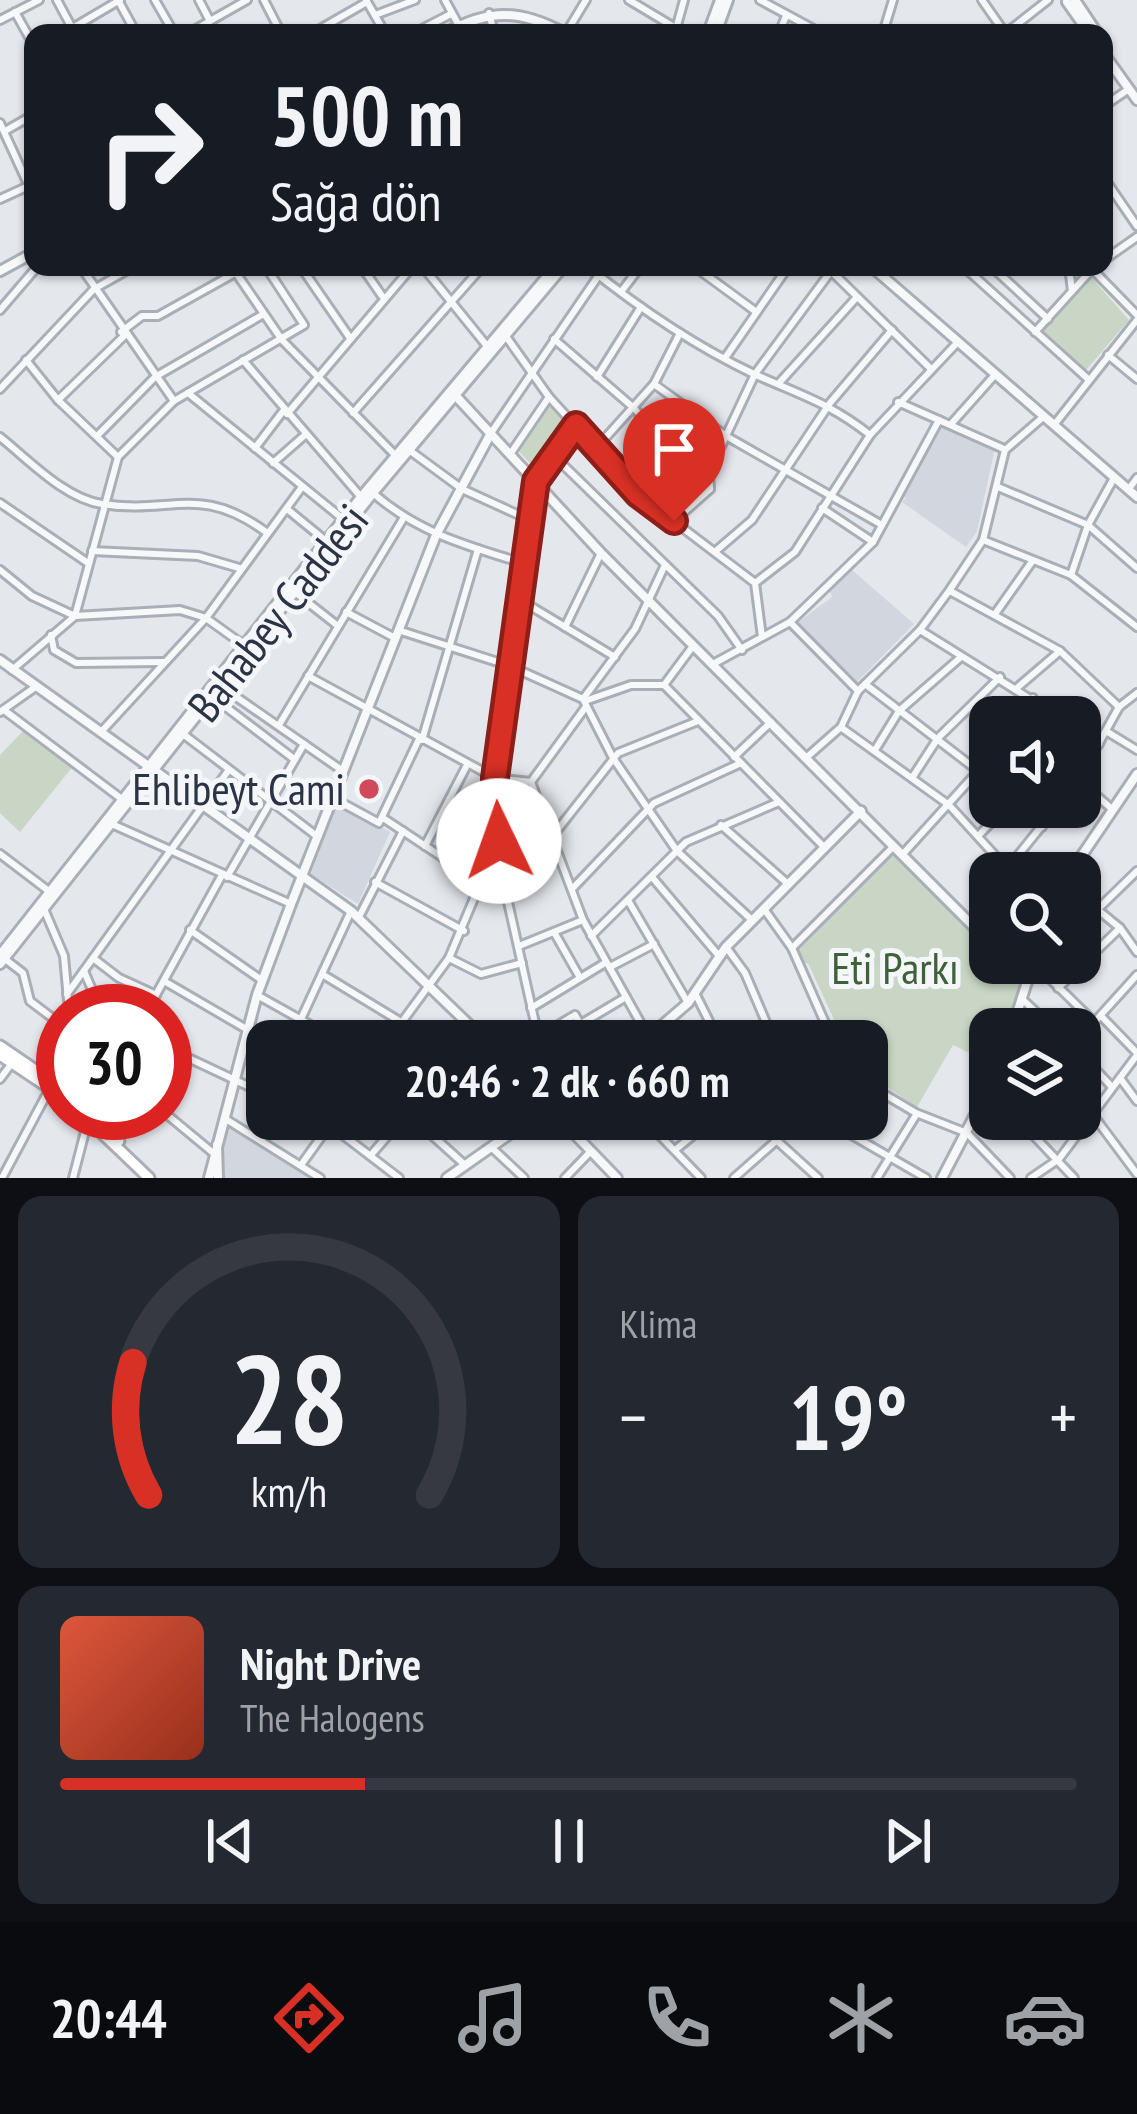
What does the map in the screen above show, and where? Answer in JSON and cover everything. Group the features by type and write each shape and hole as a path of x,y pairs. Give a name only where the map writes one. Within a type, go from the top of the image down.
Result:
{"main road":[{"path":"0,1050 36,1079"},
{"path":"0,1050 36,1075"},
{"path":"113,1140 153,1178"}],"street":[{"path":"0,20 39,0"},
{"path":"78,24 119,0"},
{"path":"199,0 210,21"},
{"path":"205,24 247,0"},
{"path":"375,16 415,0"},
{"path":"445,0 457,24"},
{"path":"629,0 668,24"},
{"path":"760,0 802,24"},
{"path":"328,24 367,1 380,24"},
{"path":"1018,24 1046,3 1066,1 1085,24"},
{"path":"15,12 24,28"},
{"path":"489,13 492,24"},
{"path":"470,24 489,13 515,13 542,24"},
{"path":"432,24 452,14"},
{"path":"783,24 786,16"},
{"path":"1113,64 1137,100"},
{"path":"1113,100 1129,88"},
{"path":"1,129 24,173"},
{"path":"1113,191 1137,226"},
{"path":"0,310 29,276"},
{"path":"86,276 122,334 174,401"},
{"path":"0,389 94,289 117,276"},
{"path":"58,400 142,316 158,316 223,276"},
{"path":"237,276 282,340 397,456"},
{"path":"12,670 75,616 118,457 174,401 304,325 272,276"},
{"path":"307,276 350,338"},
{"path":"368,276 382,296"},
{"path":"255,448 403,276"},
{"path":"430,276 488,346"},
{"path":"353,413 474,276"},
{"name":"Bahabey Caddesi","path":"2,959 114,824 343,519 551,276"},
{"name":"Bahabey Caddesi","path":"2,959 123,800 184,734 552,276"},
{"path":"251,1020 291,904 436,535 491,433 597,276"},
{"path":"599,276 680,333 755,374 830,403 870,435"},
{"path":"621,292 633,276"},
{"path":"706,276 755,311"},
{"path":"724,358 781,276"},
{"path":"710,489 709,472 755,374 825,276"},
{"path":"838,276 931,369"},
{"path":"882,276 955,345 1137,497"},
{"path":"974,276 1088,379"},
{"path":"1002,276 1048,319"},
{"path":"1070,276 1072,292"},
{"path":"1035,332 1085,276"},
{"path":"1053,426 1137,317 1099,276"},
{"path":"779,383 857,296"},
{"path":"597,377 640,307"},
{"path":"97,436 155,377 262,314"},
{"path":"717,550 752,520 783,467 892,329"},
{"path":"598,446 654,384 680,333"},
{"path":"505,335 549,397 638,494 755,583 762,637"},
{"path":"554,339 635,409 671,454 710,489"},
{"path":"755,583 795,552 870,435 955,345"},
{"path":"1108,355 1137,380"},
{"path":"26,360 58,400 118,457"},
{"path":"243,360 361,497"},
{"path":"952,423 993,377"},
{"path":"654,384 726,436 882,525"},
{"path":"188,393 343,519"},
{"path":"455,395 601,554 969,923"},
{"path":"511,453 549,397"},
{"path":"898,402 1005,449"},
{"path":"807,757 841,728 858,691 920,630 949,591 982,540 1005,449 1042,418"},
{"path":"713,664 790,622 874,542 939,420"},
{"path":"534,1020 499,841 495,778 536,481 576,425"},
{"path":"273,463 305,435"},
{"path":"0,437 80,498 104,505 214,502 266,532"},
{"path":"410,450 462,489 530,520"},
{"path":"554,456 718,616 742,650"},
{"path":"1071,575 1088,525 1114,478"},
{"path":"1128,490 1137,478"},
{"path":"101,732 206,618 302,487"},
{"path":"998,487 1088,525 1137,568"},
{"path":"674,521 710,489"},
{"path":"373,494 403,519 436,535 523,562"},
{"path":"0,503 88,563"},
{"path":"286,508 326,541"},
{"path":"822,508 874,542"},
{"path":"279,725 403,519"},
{"path":"982,540 1071,575 1137,627"},
{"path":"333,798 379,823 382,818 421,739 478,549"},
{"path":"92,551 197,556 239,568"},
{"path":"565,627 601,554"},
{"path":"994,614 1032,562"},
{"path":"531,782 615,657 665,565"},
{"path":"0,570 32,596 75,616 180,610 206,618 245,646"},
{"path":"949,591 1060,651 1119,707"},
{"path":"296,593 338,626"},
{"path":"517,598 615,657"},
{"path":"346,612 397,634 510,666 585,703 613,758 677,851 753,921"},
{"path":"790,622 858,691"},
{"path":"920,630 1030,696"},
{"path":"52,635 54,650 76,663 165,662"},
{"path":"664,685 693,646"},
{"path":"1018,687 1060,651"},
{"path":"875,750 899,711 962,656"},
{"path":"0,660 355,914 466,1020"},
{"path":"308,676 467,765 495,778 531,782"},
{"path":"912,778 938,738 1000,677"},
{"path":"865,684 969,762"},
{"path":"585,703 631,685 664,685 825,848"},
{"path":"222,687 343,771"},
{"path":"34,688 2,711 123,800"},
{"path":"1101,740 1119,707 1137,693"},
{"path":"213,697 294,759"},
{"path":"551,838 613,758 631,744 698,721"},
{"path":"572,889 647,808 673,790 737,760 771,722"},
{"path":"841,728 949,805 993,852"},
{"path":"1106,730 1137,749"},
{"path":"184,734 318,837"},
{"path":"162,984 266,800 304,744"},
{"path":"425,846 467,765"},
{"path":"74,984 228,771"},
{"path":"1084,852 1137,774"},
{"path":"531,782 583,920 637,1020"},
{"path":"902,855 969,783"},
{"path":"1101,798 1113,809"},
{"path":"591,936 677,851 721,825 779,802"},
{"path":"668,1020 688,1003 723,952 861,811"},
{"path":"382,818 480,882"},
{"path":"114,824 291,904"},
{"path":"721,825 788,884"},
{"path":"979,835 986,828"},
{"path":"257,995 301,1019 404,831"},
{"path":"403,1020 464,931 499,841"},
{"path":"792,948 894,846"},
{"path":"0,854 50,892"},
{"path":"1101,906 1137,871"},
{"path":"652,877 745,973 765,1020"},
{"path":"375,882 464,931"},
{"path":"628,901 688,1003"},
{"path":"44,909 64,956 66,984"},
{"path":"764,909 792,948 823,1020"},
{"path":"1101,912 1135,940 1137,952"},
{"path":"519,946 583,920"},
{"path":"1058,988 1120,928"},
{"path":"190,930 263,981"},
{"path":"554,932 580,977"},
{"path":"532,1008 580,977 654,944"},
{"path":"93,958 133,984"},
{"path":"449,958 481,974 522,963"},
{"path":"2,959 23,973 30,1001 36,1006"},
{"path":"84,971 89,984"},
{"path":"322,974 398,1020"},
{"path":"1101,1016 1137,975"},
{"path":"164,981 246,1029"},
{"path":"1019,1008 1026,984"},
{"path":"1054,984 1084,1008"},
{"path":"695,993 708,1020"},
{"path":"587,1020 626,997"},
{"path":"1022,999 1032,1008"},
{"path":"1101,1022 1137,1054 1101,1099"},
{"path":"213,1178 214,1148 246,1037"},
{"path":"192,1060 246,1086"},
{"path":"0,1078 12,1063"},
{"path":"1101,1076 1112,1087"},
{"path":"1120,1078 1137,1101"},
{"path":"888,1096 968,1133 1010,1178"},
{"path":"877,1178 916,1113"},
{"path":"2,1178 36,1114"},
{"path":"224,1118 246,1130"},
{"path":"192,1132 214,1148"},
{"path":"942,1178 968,1133"},
{"path":"1101,1133 1137,1174"},
{"path":"73,1178 81,1140"},
{"path":"264,1140 320,1178"},
{"path":"301,1165 319,1140"},
{"path":"354,1140 399,1178"},
{"path":"370,1155 383,1140"},
{"path":"437,1140 465,1165"},
{"path":"452,1177 501,1140"},
{"path":"579,1140 617,1178"},
{"path":"665,1140 696,1177"},
{"path":"675,1150 687,1140"},
{"path":"860,1140 926,1178"},
{"path":"1040,1140 1074,1178"},
{"path":"1031,1178 1059,1159 1071,1140"},
{"path":"734,1178 776,1141 818,1178"},
{"path":"491,1147 524,1178"},
{"path":"565,1178 590,1152"},
{"path":"802,1178 809,1171"}],"shaded area":[{"path":"939,425 995,448 977,531 966,547 902,502 906,498 900,493"},
{"path":"851,569 914,624 856,683 797,623 832,597 830,591"},
{"path":"335,803 390,832 358,904 311,874"},
{"path":"226,1124 314,1178 222,1178"}],"green space":[{"path":"1090,276 1129,320 1086,370 1041,331"},
{"path":"550,401 570,422 537,471 517,449"},
{"path":"24,730 74,765 20,832 0,813 0,755"},
{"name":"Eti Parkı","path":"891,856 897,856 969,930 969,984 1022,984 1015,1008 969,1008 969,1053 953,1045 917,1107 888,1088 888,1020 834,1020 808,963 802,964 797,952"}],"place":[{"name":"Ehlibeyt Cami","path":"369,789"}],"route":[{"path":"499,841 495,778 536,481 576,425 638,494 674,521"}]}
